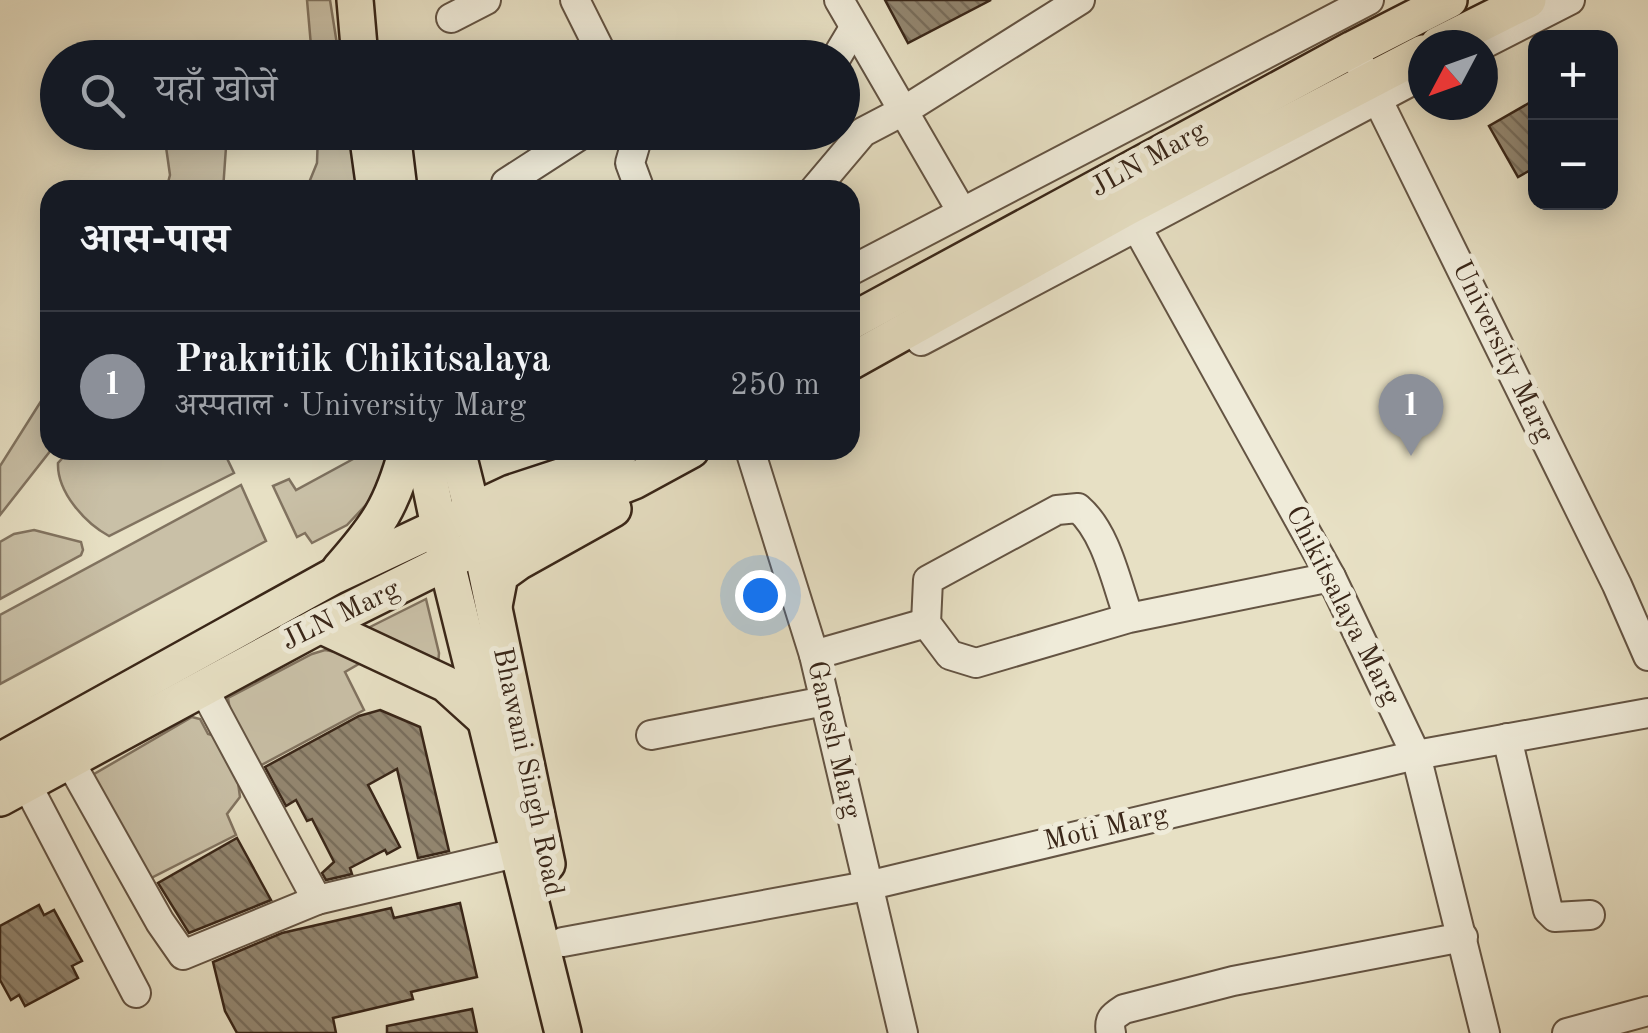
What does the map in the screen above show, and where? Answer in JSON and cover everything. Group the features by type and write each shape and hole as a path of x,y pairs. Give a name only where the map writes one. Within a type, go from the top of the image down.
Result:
{"main road":[{"path":"355,0 358,40"},
{"path":"380,0 383,40"},
{"name":"JLN Marg","path":"1428,30 1450,0"},
{"path":"1468,30 1528,0"},
{"name":"JLN Marg","path":"860,317 1352,49 1408,57"},
{"name":"JLN Marg","path":"860,357 1374,90 1408,57"},
{"path":"369,150 374,180"},
{"path":"394,150 398,180"},
{"path":"333,577 378,526 404,460"},
{"name":"Bhawani Singh Road","path":"426,460 447,564 563,1033"},
{"name":"Bhawani Singh Road","path":"460,460 585,1033"},
{"name":"JLN Marg","path":"9,781 333,577 511,492 600,460"},
{"name":"JLN Marg","path":"9,781 69,760 202,686 517,527 634,481 673,460"},
{"path":"493,615 500,575 700,460"},
{"path":"320,626 446,684 488,722"}],"street":[{"path":"451,18 486,0"},
{"path":"575,0 595,40"},
{"path":"839,0 962,212"},
{"path":"860,136 1080,0"},
{"path":"1498,37 1570,0"},
{"path":"860,266 1366,1 1408,57"},
{"path":"847,40 854,28"},
{"name":"University Marg","path":"1352,49 1617,585 1648,656"},
{"path":"512,180 558,150"},
{"path":"634,150 630,163 636,180"},
{"path":"822,180 848,150"},
{"path":"860,373 1131,219"},
{"name":"Chikitsalaya Marg","path":"1131,219 1331,577 1416,754 1486,1033"},
{"name":"Ganesh Marg","path":"753,460 826,701 903,1033"},
{"path":"1129,618 1101,540 1078,508 1057,510 928,580 926,622 950,655 976,664 1129,618 1331,577"},
{"path":"814,656 926,622"},
{"path":"202,686 317,900"},
{"path":"651,735 826,701"},
{"name":"Moti Marg","path":"563,942 867,886 1416,754 1648,713"},
{"path":"1507,738 1548,910 1555,917 1590,915"},
{"path":"69,760 160,922 183,955 317,900 520,852"},
{"path":"9,781 136,993"},
{"path":"1111,1033 1112,1016 1124,1008 1234,980 1463,937"},
{"path":"1567,1033 1648,1011"}],"shaded area":[{"path":"307,0 330,0 336,40 311,40"},
{"path":"166,150 226,150 224,180 169,180"},
{"path":"317,150 355,150 360,180 310,180"},
{"path":"40,403 40,460 43,460 0,515 0,466"},
{"path":"228,460 234,473 109,536 82,515 67,495 58,463"},
{"path":"351,460 388,460 379,491 347,525 312,543 305,533 297,537 273,486 289,479 296,490"},
{"path":"241,485 266,541 0,684 0,615"},
{"path":"34,530 81,542 81,555 0,599 0,542"},
{"path":"426,599 439,653 438,665 358,633"},
{"path":"325,650 369,658 345,672 364,710 254,769 232,723 228,698"},
{"path":"192,717 200,719 208,734 215,736 237,775 240,797 227,814 236,835 147,880 89,777"}],"building":[{"path":"885,0 991,0 908,43"},
{"path":"1528,104 1528,171 1518,177 1489,126"},
{"path":"380,710 420,727 449,851 418,858 397,769 368,785 400,847 387,854 385,850 350,868 352,874 326,880 322,873 334,862 312,819 307,821 296,800 286,806 265,767 359,716"},
{"path":"237,838 271,900 189,933 158,883"},
{"path":"460,903 477,977 411,992 413,999 333,1018 336,1033 237,1033 225,1011 213,962 282,933 391,908 394,918"},
{"path":"39,905 44,915 54,910 82,961 72,966 78,978 25,1006 19,995 11,1000 0,980 0,926"},
{"path":"472,1009 477,1033 387,1033 387,1026"}],"place":[{"name":"Prakritik Chikitsalaya","path":"1411,456"}]}
